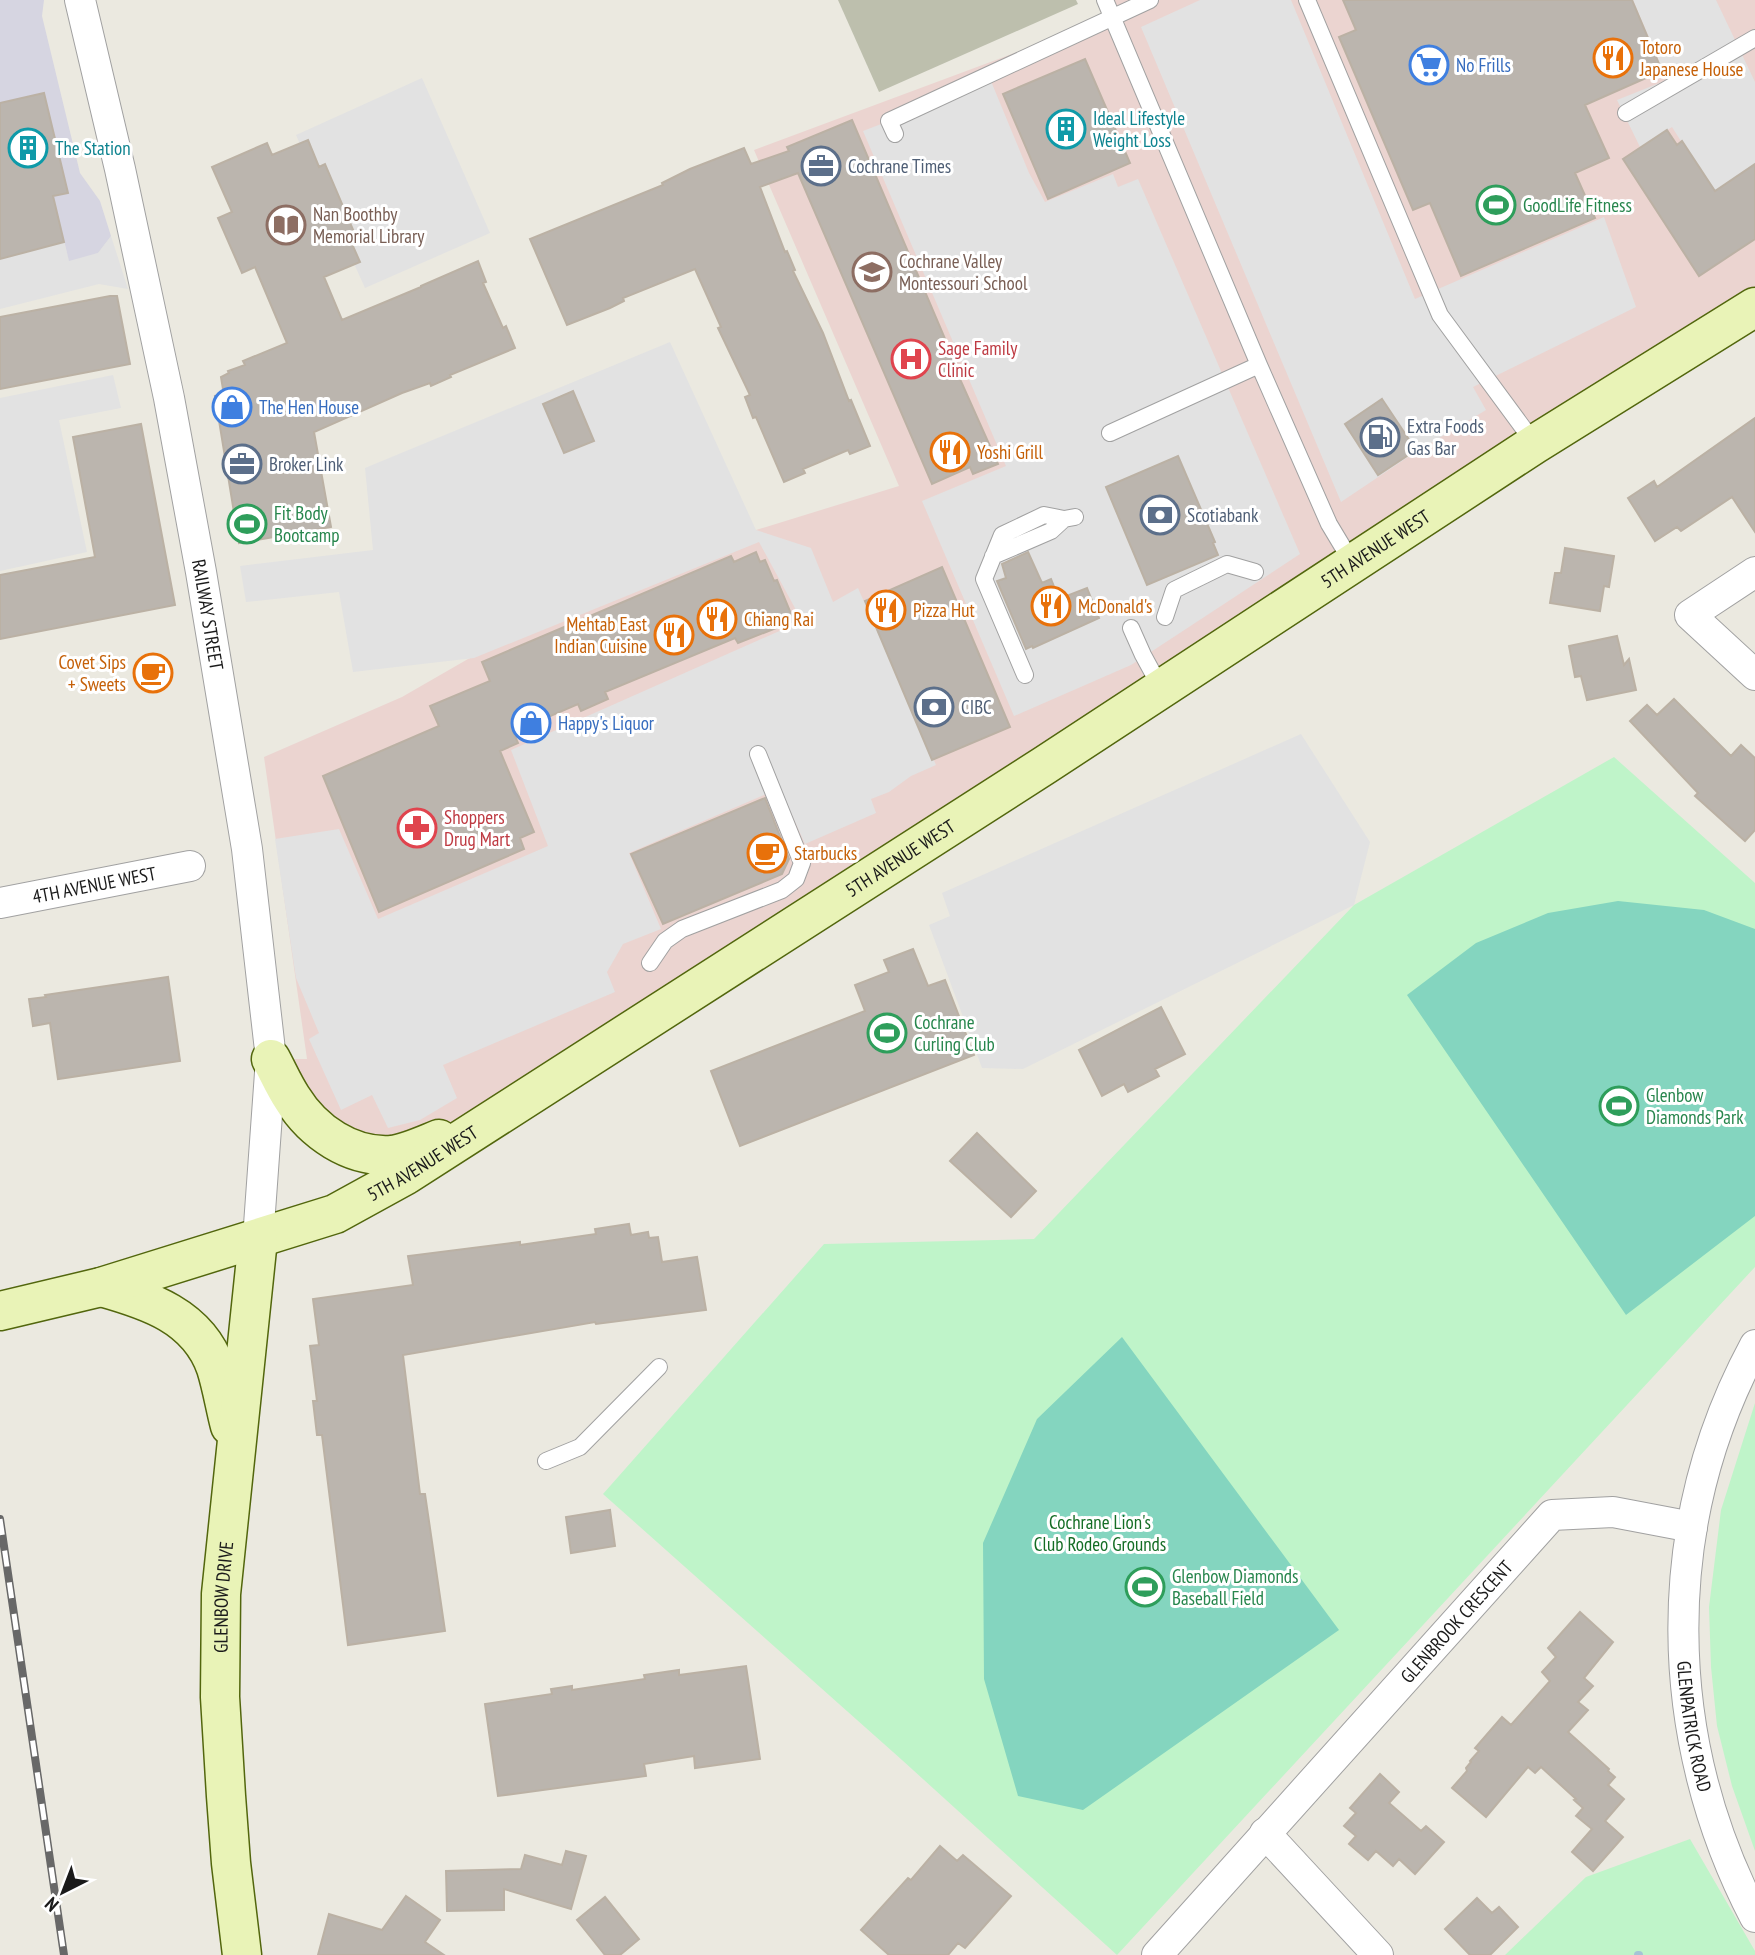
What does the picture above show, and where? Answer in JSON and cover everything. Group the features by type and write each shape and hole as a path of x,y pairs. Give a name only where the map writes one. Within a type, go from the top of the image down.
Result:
{"street":[{"name":"RAILWAY STREET","path":"80,0 123,182 169,398 247,849 271,1059 258,1239"},
{"name":"5TH AVENUE WEST","path":"0,1311 101,1287 335,1214 406,1175 1535,444 1755,307"},
{"path":"1755,572 1690,615 1755,675"},
{"name":"4TH AVENUE WEST","path":"0,903 190,866"},
{"path":"271,1059 293,1100 319,1129 342,1145 368,1154 394,1155 424,1146 499,1114"},
{"name":"GLENBOW DRIVE","path":"242,1955 231,1863 220,1697 221,1594 258,1239"},
{"path":"101,1287 161,1307 185,1323 205,1345 215,1367 236,1451"},
{"name":"GLENPATRICK ROAD","path":"1755,1345 1716,1435 1702,1483 1686,1567 1684,1611 1684,1683 1700,1774 1737,1882 1755,1917"},
{"name":"GLENBROOK CRESCENT","path":"1157,1955 1552,1515 1613,1512 1692,1527"},
{"path":"1265,1833 1378,1955"}],"lane":[{"path":"1105,0 1259,365 1329,524 1353,564"},
{"path":"895,134 889,121 1150,0"},
{"path":"1307,0 1440,315 1535,444"},
{"path":"1626,113 1755,38"},
{"path":"1110,433 1259,365"},
{"path":"1025,675 984,579 993,556 1051,531 1070,518"},
{"path":"1165,617 1174,590 1227,564 1255,572"},
{"path":"1130,628 1161,688"},
{"path":"650,963 665,941 682,929 782,890 796,879 802,863 758,754"},
{"path":"546,1461 580,1447 659,1367"}],"shaded area":[{"path":"0,0 44,0 42,16 80,173 100,201 111,236 98,253 69,261 53,196 67,193 0,103"},
{"path":"838,0 1076,0 1078,4 879,92"},
{"path":"1105,0 1755,0 1755,309 499,1114 368,1154 271,1059 307,1059 264,757 402,697 468,659 756,530 899,486 754,150 1111,17"},
{"path":"1200,0 1291,0 1415,299 1604,217 1636,307 1473,387 1486,410 1411,455 1341,502 1141,27"},
{"path":"1633,0 1716,0 1755,82 1755,166 1714,193 1672,127 1640,147 1617,100 1667,80"},
{"path":"988,74 1029,173 1045,202 1113,174 1118,187 1138,179 1300,554 1131,665 1014,716 922,501 1006,466 863,131"},
{"path":"422,78 490,233 365,288 296,135"},
{"path":"111,236 128,289 99,284 0,309 0,259 64,242 69,260 98,253"},
{"path":"670,342 756,530 811,548 833,602 858,588 936,765 911,776 889,792 871,799 876,813 805,844 780,788 629,853 661,929 623,944 607,972 615,992 443,1065 457,1098 420,1120 388,1128 372,1095 341,1110 309,1039 319,1033 296,978 275,839 339,829 378,919 548,846 511,750 802,621 759,542 474,658 353,672 339,592 246,602 240,566 373,550 365,468"},
{"path":"113,375 121,408 59,420 87,552 0,571 0,398"},
{"path":"1301,734 1370,842 1354,905 1023,1069 982,1068 929,925 950,916 942,893"}],"green space":[{"name":"Cochrane Lion's Club Rodeo Grounds","path":"1614,757 1755,883 1755,1267 1117,1955 603,1494 824,1244 1034,1239 1354,905"},
{"name":"Glenbow Diamonds Park","path":"1618,901 1704,910 1755,929 1755,1216 1626,1315 1407,995 1476,943 1548,913"},
{"name":"Glenbow Diamonds Baseball Field","path":"1122,1337 1339,1630 1083,1810 1018,1796 984,1679 983,1543 1037,1419"},
{"path":"1755,1403 1755,1851 1732,1786 1717,1726 1709,1607 1721,1510"},
{"path":"1690,1839 1755,1955 1505,1955 1586,1877"}],"building":[{"path":"1343,0 1632,0 1662,71 1585,105 1609,158 1575,173 1595,218 1461,276 1430,203 1413,210 1339,37 1356,30"},
{"name":"Ideal Lifestyle Weight Loss","path":"1085,59 1130,163 1048,199 1003,94"},
{"name":"The Station","path":"44,93 68,193 53,196 64,242 0,259 0,103"},
{"path":"852,120 998,464 973,474 970,467 932,484 798,173 760,187 785,252 787,251 795,270 793,271 823,333 849,401 851,400 870,446 850,454 848,450 803,469 805,473 784,482 756,417 753,418 745,397 750,395 718,328 721,327 695,269 623,298 624,301 610,308 567,325 530,239 663,185 662,183 690,169 744,148 751,164 789,151 787,147"},
{"path":"1667,130 1677,145 1682,141 1715,191 1755,164 1755,239 1699,276 1623,159"},
{"path":"308,140 319,167 325,164 354,232 348,235 360,262 324,277 342,320 478,261 486,282 483,283 515,348 450,375 451,377 431,386 430,383 402,393 314,432 331,527 239,543 215,396 224,395 221,377 229,373 228,371 245,365 243,361 287,343 255,267 242,273 218,218 232,212 212,167 267,143 272,155"},
{"path":"117,296 130,364 0,389 0,317"},
{"path":"573,391 594,441 564,453 543,404"},
{"name":"Extra Foods Gas Bar","path":"1382,399 1416,450 1378,475 1345,424"},
{"path":"1755,418 1755,532 1732,497 1681,531 1677,527 1655,541 1628,498 1654,481 1657,487"},
{"path":"141,424 175,605 0,639 0,575 95,557 73,437"},
{"name":"Scotiabank","path":"1178,456 1218,555 1147,585 1106,487"},
{"path":"1565,548 1614,556 1609,587 1604,586 1600,611 1550,603 1555,573 1561,573"},
{"path":"756,552 760,562 765,560 774,581 777,580 794,621 738,643 735,638 605,692 608,699 581,711 578,704 513,732 518,743 500,751 534,832 520,838 524,849 379,912 323,776 439,726 430,706 490,681 482,662 731,556 734,562"},
{"name":"McDonald's","path":"1028,552 1042,583 1051,579 1059,599 1087,588 1099,618 1026,649 997,581 1006,578 1002,564"},
{"path":"942,567 1010,727 932,760 865,601"},
{"path":"1617,636 1624,665 1629,659 1636,690 1587,700 1581,676 1575,677 1569,646"},
{"path":"1674,699 1731,756 1741,745 1755,758 1755,830 1745,841 1695,796 1698,793 1630,721 1647,705 1657,715"},
{"path":"765,798 789,859 782,874 663,924 631,854"},
{"name":"Cochrane Curling Club","path":"913,949 928,986 945,980 974,1055 740,1146 711,1071 865,1011 855,985 889,972 884,960"},
{"path":"168,977 180,1061 58,1079 50,1023 33,1026 29,999"},
{"path":"1161,1007 1185,1054 1155,1069 1159,1076 1128,1092 1124,1084 1102,1096 1079,1050"},
{"path":"977,1133 1036,1191 1011,1217 950,1161"},
{"path":"629,1224 631,1235 648,1232 649,1238 658,1237 662,1262 697,1257 706,1310 595,1322 403,1355 420,1494 425,1494 445,1631 348,1645 322,1435 317,1435 313,1401 317,1401 310,1346 319,1345 313,1299 413,1285 408,1256 596,1234 595,1229"},
{"path":"610,1510 615,1546 571,1553 566,1517"},
{"path":"1580,1612 1613,1642 1584,1678 1593,1686 1578,1702 1588,1710 1568,1732 1609,1769 1615,1777 1608,1785 1624,1799 1605,1821 1623,1837 1593,1871 1572,1852 1592,1829 1576,1816 1583,1808 1541,1767 1535,1773 1528,1767 1486,1817 1452,1788 1479,1751 1475,1748 1502,1717 1511,1725 1550,1681 1542,1672 1556,1657 1548,1648"},
{"path":"746,1666 760,1759 695,1768 694,1756 644,1764 646,1776 498,1796 485,1704 552,1694 551,1689 572,1686 572,1690 645,1679 644,1675 679,1670 679,1675"},
{"path":"1380,1774 1399,1792 1389,1803 1421,1831 1426,1826 1444,1842 1415,1874 1399,1859 1393,1866 1376,1851 1368,1860 1349,1844 1356,1836 1344,1826 1356,1813 1350,1808"},
{"path":"940,1846 957,1861 963,1855 1011,1896 965,1948 958,1943 948,1955 889,1955 861,1930 908,1878 911,1880"},
{"path":"566,1851 586,1856 571,1909 504,1889 504,1910 447,1911 446,1871 521,1869 525,1855 562,1865"},
{"path":"406,1896 440,1920 425,1942 444,1955 318,1955 329,1914 382,1930"},
{"path":"605,1897 639,1939 620,1955 605,1955 577,1920"},
{"path":"1477,1898 1492,1913 1499,1907 1518,1927 1490,1955 1470,1955 1445,1929"}],"railway":[{"path":"0,1519 64,1955"}],"place":[{"name":"Totoro Japanese House","path":"1613,58"},
{"name":"No Frills","path":"1429,65"},
{"name":"Ideal Lifestyle Weight Loss","path":"1066,129"},
{"name":"The Station","path":"28,148"},
{"name":"Cochrane Times","path":"821,166"},
{"name":"GoodLife Fitness","path":"1496,205"},
{"name":"Nan Boothby Memorial Library","path":"286,225"},
{"name":"Cochrane Valley Montessouri School","path":"872,272"},
{"name":"Sage Family Clinic","path":"911,359"},
{"name":"The Hen House","path":"232,407"},
{"name":"Extra Foods Gas Bar","path":"1380,437"},
{"name":"Yoshi Grill","path":"950,452"},
{"name":"Broker Link","path":"242,464"},
{"name":"Scotiabank","path":"1160,515"},
{"name":"Fit Body Bootcamp","path":"247,524"},
{"name":"McDonald's","path":"1051,606"},
{"name":"Pizza Hut","path":"886,610"},
{"name":"Chiang Rai","path":"717,619"},
{"name":"Mehtab East Indian Cuisine","path":"674,635"},
{"name":"Covet Sips + Sweets","path":"153,673"},
{"name":"CIBC","path":"934,707"},
{"name":"Happy's Liquor","path":"531,723"},
{"name":"Shoppers Drug Mart","path":"417,828"},
{"name":"Starbucks","path":"767,853"},
{"name":"Cochrane Curling Club","path":"887,1033"},
{"name":"Glenbow Diamonds Park","path":"1619,1106"},
{"name":"Glenbow Diamonds Baseball Field","path":"1145,1587"}]}
